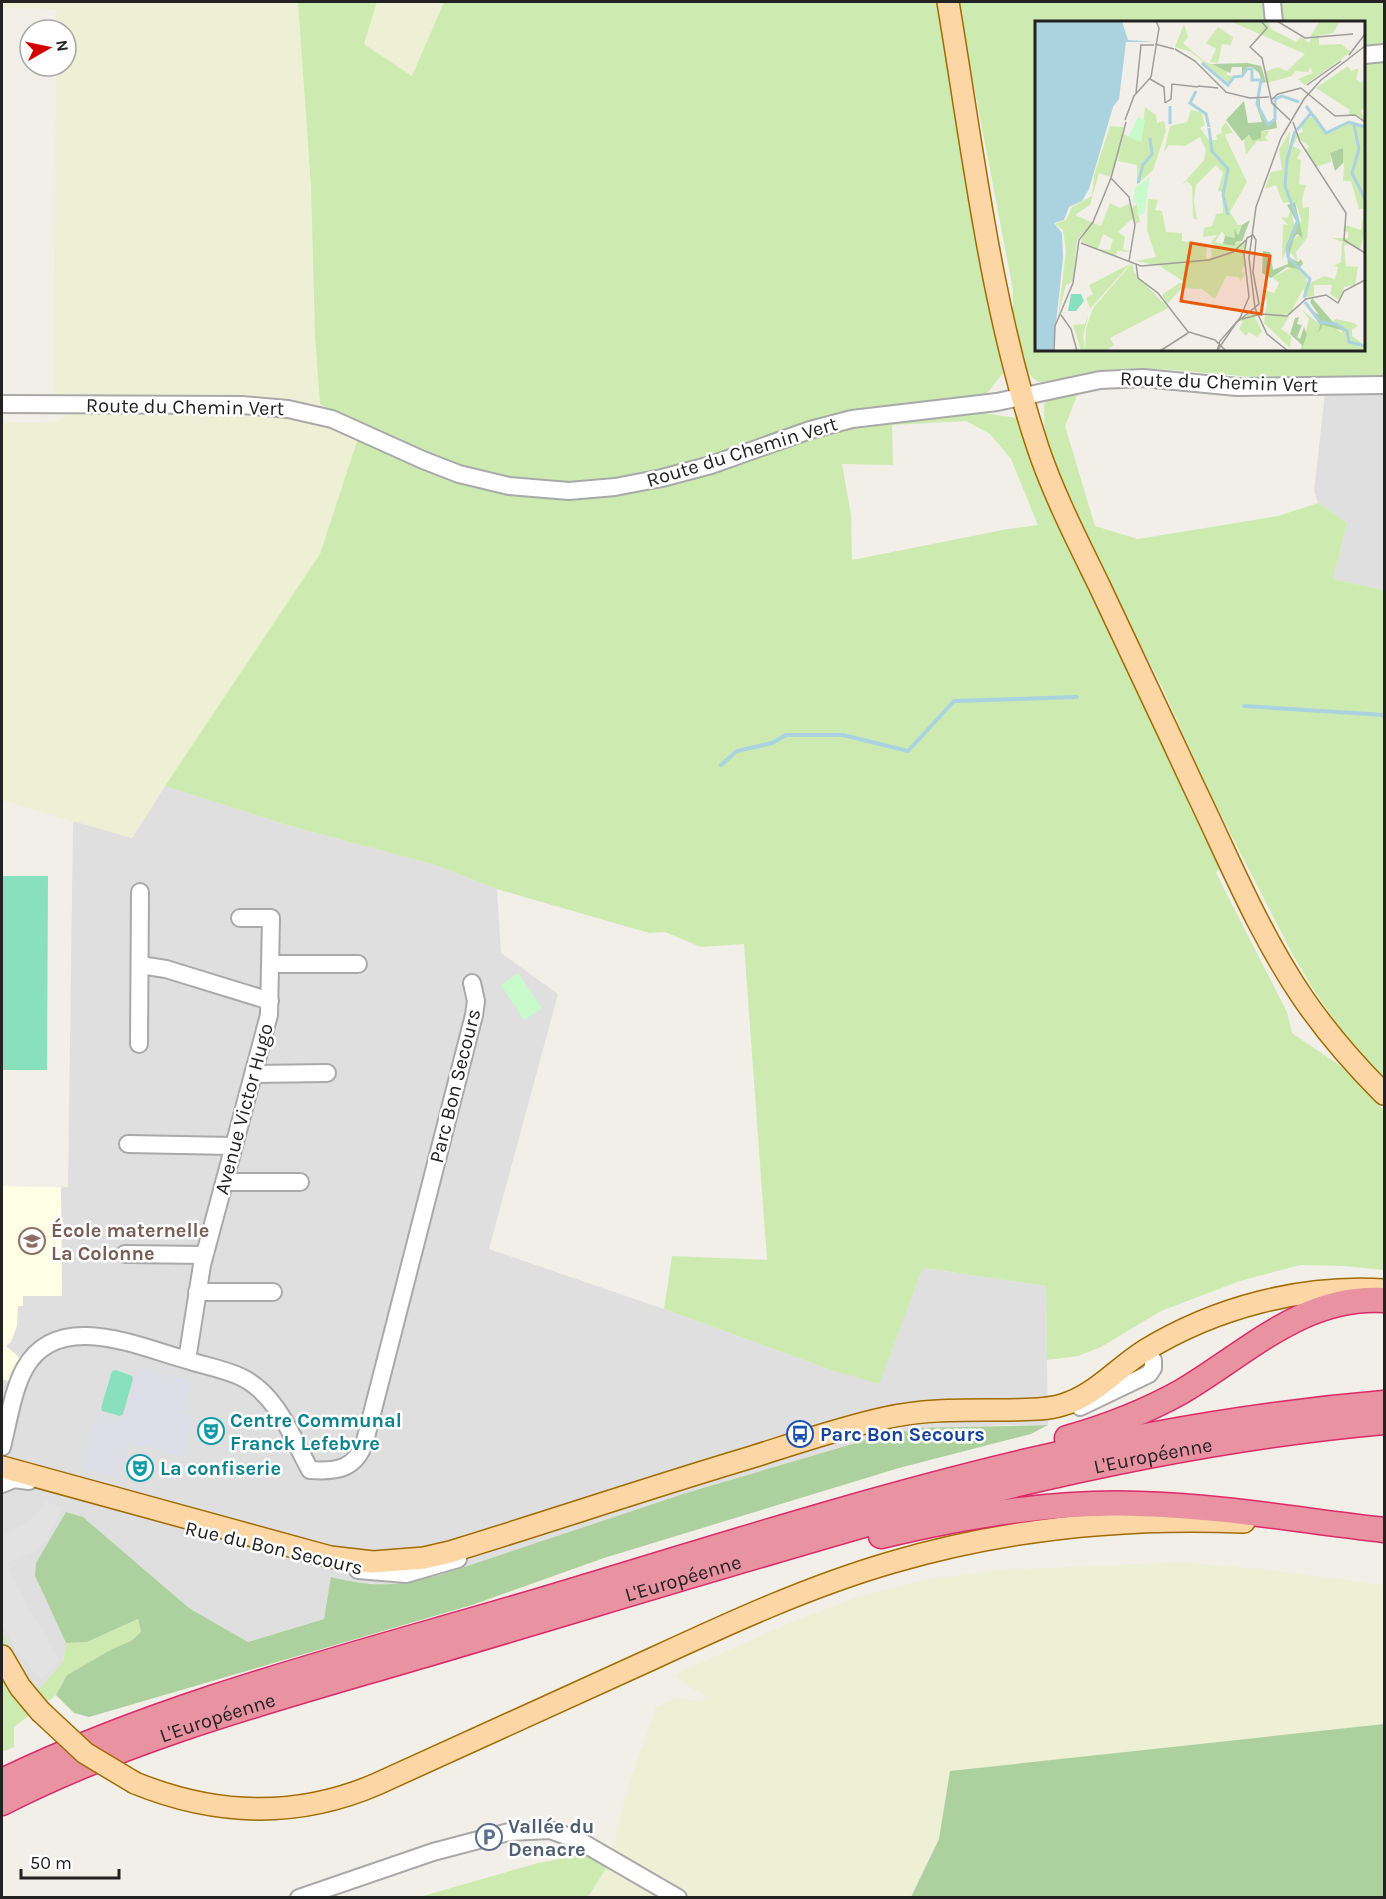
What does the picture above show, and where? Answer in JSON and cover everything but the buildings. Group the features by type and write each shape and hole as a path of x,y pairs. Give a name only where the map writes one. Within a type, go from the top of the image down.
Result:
{"highway":[{"path":"985,1472 1006,1456 1101,1427 1170,1398 1218,1369 1276,1329 1303,1315 1349,1302 1384,1299"},
{"name":"L'Européenne","path":"2,1780 102,1737 246,1688 829,1515 985,1472 1173,1431 1273,1415 1384,1403"},
{"name":"L'Européenne","path":"2,1803 88,1764 184,1728 252,1706 864,1525 1025,1482 1189,1448 1384,1422"},
{"path":"591,1606 923,1526 1041,1508 1104,1504 1160,1505 1238,1511 1384,1530"}],"main road":[{"path":"948,2 992,261 1022,398 1042,459 1262,928 1289,977 1322,1025 1349,1058 1384,1094"},
{"name":"Rue du Bon Secours","path":"2,1467 308,1552 366,1562 417,1559 441,1555 737,1466 857,1425 897,1416 937,1411 1050,1408 1065,1404 1086,1395 1145,1351 1196,1324 1267,1300 1301,1293 1336,1289 1384,1290"},
{"path":"2,1656 20,1686 40,1711 85,1753 135,1783 191,1803 226,1808 294,1807 338,1799 377,1784 801,1593 894,1561 978,1541 1075,1527 1165,1521 1252,1523 1384,1536"}],"street":[{"path":"1272,2 1274,21"},
{"path":"1365,55 1384,53"},
{"name":"Route du Chemin Vert","path":"2,404 242,405 288,409 332,419 459,474 509,486 569,491 615,487 674,475 852,419 988,404 1089,382 1121,378 1241,387 1384,385"},
{"path":"139,1044 140,892"},
{"name":"Avenue Victor Hugo","path":"187,1360 204,1255 268,1022 271,918 240,918"},
{"path":"140,964 166,969 270,1001"},
{"path":"271,964 358,964"},
{"name":"Parc Bon Secours","path":"187,1360 240,1377 259,1389 280,1414 310,1470 339,1469 351,1464 360,1454 366,1441 474,1015 476,1001 472,983"},
{"path":"253,1074 327,1073"},
{"path":"128,1144 233,1146"},
{"path":"224,1182 300,1182"},
{"path":"125,1254 204,1255"},
{"path":"197,1293 273,1292"},
{"path":"2,1448 23,1371 37,1354 55,1341 76,1336 103,1337 187,1360"},
{"name":"Rue du Bon Secours","path":"737,1466 905,1422 935,1419 1040,1417 1061,1414 1149,1374 1153,1368 1153,1360 1145,1351"},
{"name":"Rue du Bon Secours","path":"2,1484 10,1479 22,1479 298,1557 350,1569 395,1575 428,1569 650,1492"},
{"path":"299,1898 452,1846 509,1832 538,1830 561,1833 578,1840 678,1898"}],"shaded area":[{"path":"2,2 298,2 311,187 315,335 361,429 320,554 132,838 2,800 2,423 55,421 82,405 70,397 53,393 56,78 78,78 78,18 56,18 56,9 2,8"},
{"path":"377,2 444,2 412,77 364,44"},
{"path":"1384,391 1384,590 1333,579 1347,523 1318,503 1314,491 1325,393"},
{"path":"165,786 290,826 435,865 497,889 501,953 558,994 489,1249 664,1309 828,1369 879,1383 923,1268 1046,1286 1048,1425 900,1431 686,1493 440,1575 404,1584 388,1585 353,1582 332,1577 324,1619 248,1642 189,1608 83,1517 66,1512 35,1576 66,1643 63,1662 38,1690 25,1673 2,1631 2,1186 68,1187 73,822 132,838"},
{"name":"École maternelle La Colonne","path":"2,1186 61,1187 62,1296 23,1296 23,1306 18,1306 17,1326 11,1342 6,1346 20,1358 9,1381 2,1379"},
{"path":"138,1367 190,1382 182,1412 193,1417 181,1457 130,1442 118,1478 83,1468 96,1414 123,1421"},
{"path":"44,1501 62,1508 45,1541 36,1551 7,1562 24,1601 60,1660 41,1681 15,1648 2,1625 2,1536 28,1522 40,1510"},
{"path":"1183,1562 1288,1572 1384,1585 1384,1724 951,1771 939,1839 911,1897 588,1898 609,1864 627,1790 656,1707 676,1698 702,1701 706,1696 675,1676 789,1623 857,1597 929,1579 998,1570"}],"green space":[{"path":"298,2 377,2 364,44 412,76 444,2 937,2 1003,373 989,391 982,413 1018,418 1062,530 1222,865 1216,873 1287,1012 1292,1033 1345,1069 1384,1110 1384,1270 1300,1265 1240,1281 1161,1311 1101,1347 1078,1356 1047,1360 1046,1286 923,1268 879,1384 828,1369 664,1309 672,1256 767,1260 744,944 701,947 665,932 649,933 497,889 435,865 290,826 165,786 320,554 361,429 320,404 315,335 311,187","holes":["966,421 990,434 1011,459 1038,525 852,560 851,515 842,464 893,465 892,425"]},
{"path":"958,2 1384,2 1384,378 1257,377 1148,369 1084,373 1065,426 1095,526 1138,539 1278,516 1318,503 1347,523 1333,579 1384,590 1384,1078 1338,1026 1293,955 1210,794 1162,687 1074,517 1045,453 1044,404 1060,392 1066,379 1038,382 1030,374 1019,353 1013,314 1013,290"},
{"path":"2,876 48,876 47,1070 2,1070"},
{"path":"518,973 542,1008 524,1020 501,985"},
{"path":"116,1370 132,1376 133,1379 123,1414 120,1416 102,1411 101,1408 112,1371"},
{"path":"1048,1425 1031,1434 899,1468 604,1558 472,1605 89,1717 74,1713 56,1695 67,1675 112,1649 131,1641 141,1632 138,1619 87,1642 66,1643 35,1576 36,1563 66,1512 83,1517 189,1608 248,1642 324,1619 331,1577 362,1583 386,1584 411,1582 440,1575 686,1493 879,1436 921,1428"},
{"path":"138,1619 141,1632 131,1641 112,1649 67,1675 56,1695 14,1727 14,1747 2,1752 2,1631 25,1673 38,1690 63,1662 66,1643 87,1642"},
{"path":"1384,1724 1384,1897 911,1897 939,1839 950,1771"},
{"path":"591,1853 609,1864 588,1897 416,1898 538,1863"}],"waterway":[{"path":"721,765 737,751 772,743 786,735 843,735 908,751 954,701 1077,697"},
{"path":"1244,706 1384,715"}],"place":[{"name":"École maternelle La Colonne","path":"32,1241"},
{"name":"Centre Communal Franck Lefebvre","path":"211,1431"},
{"name":"Parc Bon Secours","path":"800,1434"},
{"name":"La confiserie","path":"140,1468"},
{"name":"Vallée du Denacre","path":"489,1837"}]}
